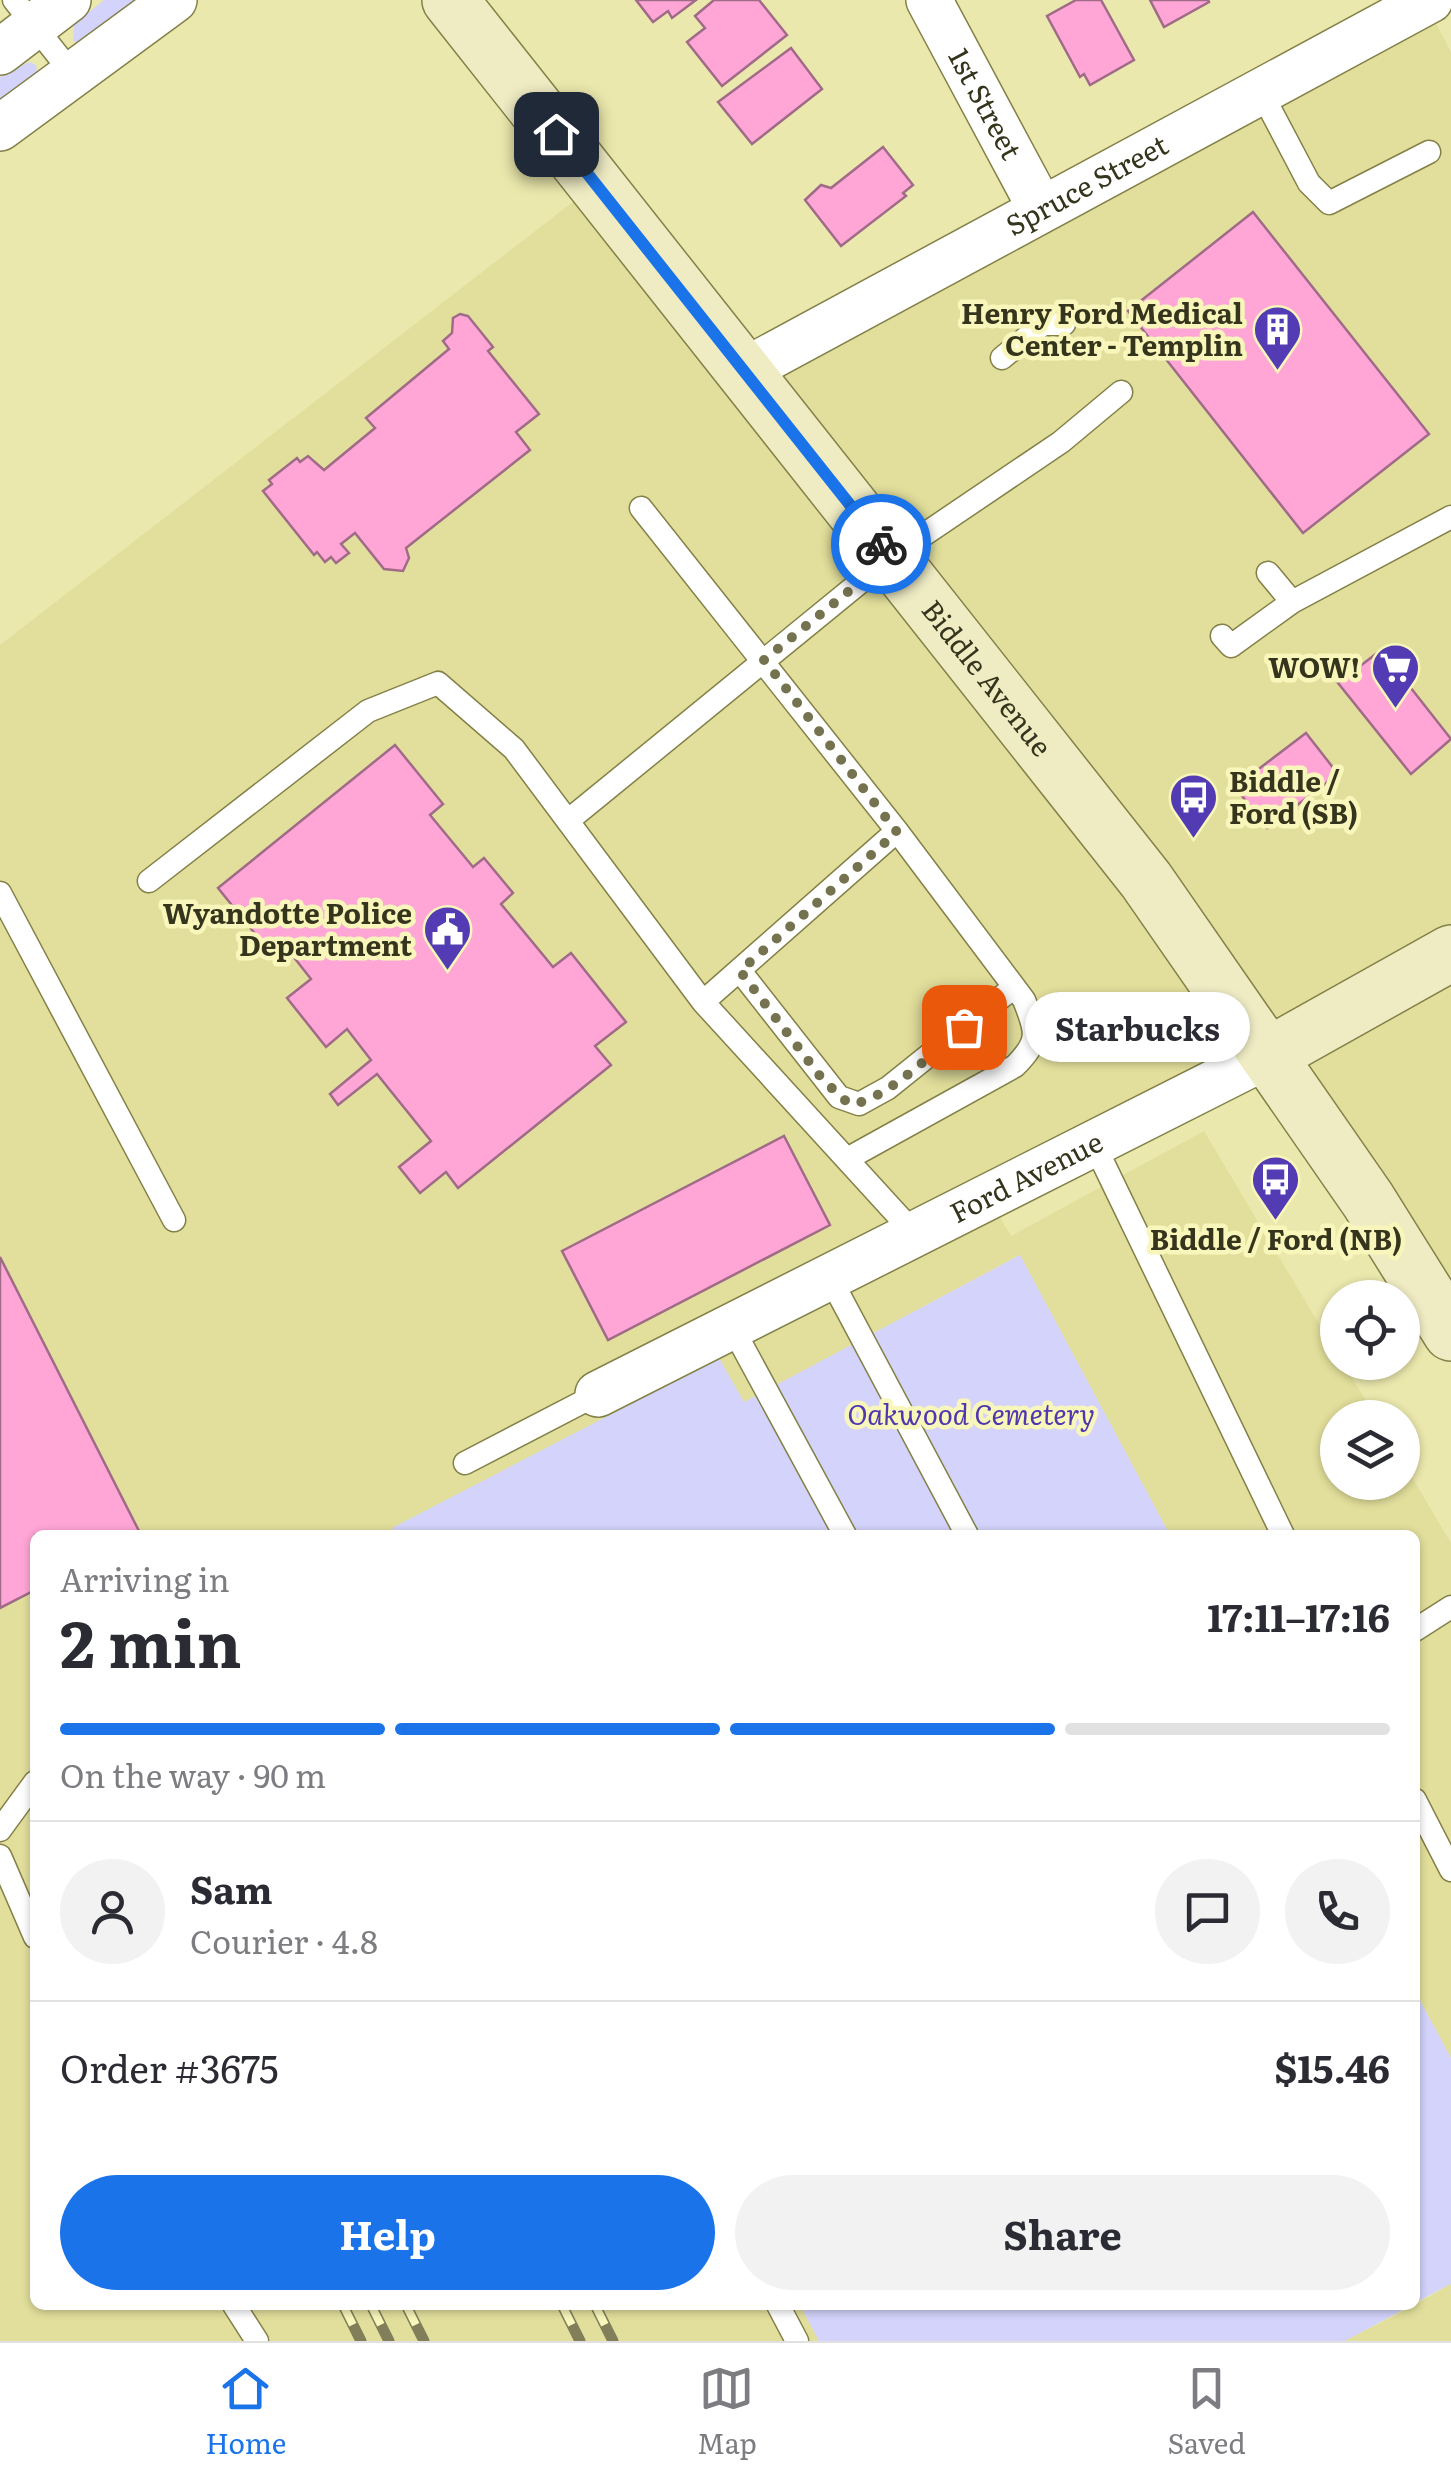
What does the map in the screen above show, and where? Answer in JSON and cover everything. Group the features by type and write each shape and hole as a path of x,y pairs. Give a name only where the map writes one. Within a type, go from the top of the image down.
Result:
{"main road":[{"name":"Biddle Avenue","path":"450,0 1146,880 1368,1200 1451,1333"},
{"name":"Ford Avenue","path":"1269,1055 1451,953"}],"street":[{"path":"0,128 75,77 174,0"},
{"name":"1st Street","path":"929,0 1041,209"},
{"name":"Spruce Street","path":"744,371 1430,0"},
{"name":"Ford Avenue","path":"598,1394 1269,1055"}],"lane":[{"path":"29,20 75,77"},
{"path":"1260,90 1309,183 1329,203 1428,152"},
{"path":"1002,358 1043,324 1064,324"},
{"path":"570,818 891,557 1061,442 1121,392"},
{"path":"641,508 897,832 1014,987 1035,1027 1032,1049 1015,1066 846,1160"},
{"path":"1222,636 1231,646 1292,602 1451,517"},
{"path":"1268,572 1292,602"},
{"path":"150,882 368,712 438,683 514,749 570,818 703,1002 914,1232"},
{"path":"703,1002 897,832"},
{"path":"0,892 174,1220"},
{"path":"740,971 823,1080 849,1104 859,1104 888,1088 1014,987"},
{"path":"1094,1144 1282,1530"},
{"path":"830,1276 965,1530"},
{"path":"732,1327 841,1530"},
{"path":"465,1463 598,1394"},
{"path":"1420,1627 1451,1607"},
{"path":"0,1830 30,1789"},
{"path":"1420,1810 1451,1870"},
{"path":"0,1856 30,1925"},
{"path":"237,2310 256,2341"},
{"path":"781,2310 798,2341"}],"shaded area":[{"path":"1425,3 1451,52 1451,1336 1420,1288 1420,1280 1415,1280 1269,1055 988,1197 1011,1236 1204,1131 1320,1325 1320,1380 1353,1380 1366,1400 1320,1400 1320,1500 1420,1500 1420,1491 1451,1543 1451,2058 1420,2000 1420,1530 1167,1530 1019,1255 743,1403 718,1359 393,1530 30,1530 30,2310 803,2310 819,2341 0,2341 0,645 596,184 744,371"},
{"path":"1451,2284 1451,2341 1345,2341 1405,2310 1420,2310 1420,2302"}],"green space":[{"path":"104,0 143,0 81,44 73,41 74,24"},
{"path":"29,62 36,65 38,78 0,105 0,77"},
{"name":"Oakwood Cemetery","path":"1020,1255 1167,1530 392,1528 719,1358 744,1402"},
{"path":"1420,2000 1451,2058 1451,2284 1420,2300"},
{"path":"803,2310 1403,2310 1345,2341 819,2341"}],"building":[{"path":"636,0 696,0 672,18 668,11 653,22"},
{"path":"714,0 759,0 787,35 722,86 687,42 705,28 695,16"},
{"path":"1076,0 1101,0 1134,60 1090,85 1084,74 1080,77 1047,16"},
{"path":"1150,0 1208,0 1209,2 1164,27"},
{"path":"791,48 822,89 752,144 718,102"},
{"path":"883,147 913,185 903,193 906,196 841,246 805,200 821,185 831,188"},
{"name":"Henry Ford Medical Center - Templin","path":"1253,212 1429,434 1303,533 1128,311"},
{"path":"460,314 468,316 493,347 488,351 539,414 516,432 530,450 406,548 409,558 403,571 384,569 355,533 341,544 349,553 336,563 331,557 325,562 317,552 314,555 263,491 272,484 269,480 297,458 300,462 308,456 324,470 375,428 366,418 449,349 443,341 452,333 453,318"},
{"name":"WOW!","path":"1381,650 1451,739 1411,774 1338,683"},
{"path":"1306,733 1338,774 1267,828 1235,787"},
{"name":"Wyandotte Police Department","path":"395,745 443,804 430,815 473,867 484,858 513,893 501,904 553,967 571,953 626,1022 595,1046 611,1065 458,1188 446,1172 420,1193 399,1167 431,1141 377,1074 338,1105 330,1094 371,1060 347,1029 326,1047 287,998 311,979 285,946 273,956 218,888"},
{"path":"784,1136 830,1225 608,1340 562,1251"},
{"path":"0,1257 138,1530 30,1530 30,1593 0,1608"}],"railway":[{"path":"346,2310 361,2341"},
{"path":"374,2310 389,2341"},
{"path":"408,2310 424,2341"},
{"path":"564,2310 580,2341"},
{"path":"598,2310 613,2341"}],"way so far":[{"path":"881,544 891,557 764,660 897,832 740,971 823,1080 849,1104 872,1099 964,1027"}],"place":[{"name":"Henry Ford Medical Center - Templin","path":"1278,372"},
{"name":"WOW!","path":"1395,710"},
{"name":"Biddle / Ford (SB)","path":"1194,840"},
{"name":"Wyandotte Police Department","path":"447,972"},
{"name":"Starbucks","path":"964,1027"},
{"name":"Biddle / Ford (NB)","path":"1276,1222"}],"route":[{"path":"556,134 881,544"}]}
